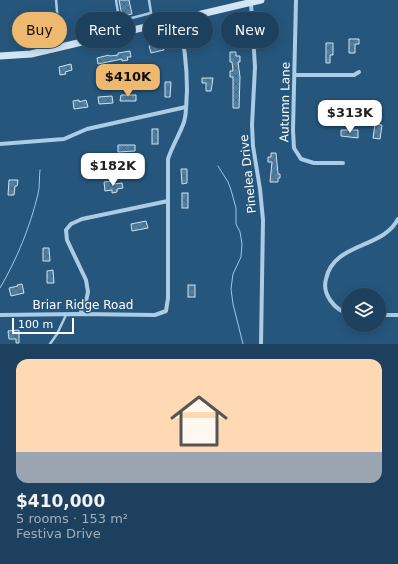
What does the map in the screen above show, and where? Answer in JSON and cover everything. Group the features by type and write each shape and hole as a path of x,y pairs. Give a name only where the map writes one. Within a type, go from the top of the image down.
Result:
{"street":[{"path":"213,12 261,0"},
{"name":"Autumn Lane","path":"296,0 293,130 294,148 301,159 314,163 343,163"},
{"name":"Pinelea Drive","path":"252,3 255,67 252,125 253,146 263,220 261,344"},
{"path":"0,56 31,54 56,48"},
{"path":"80,314 88,292 86,280 67,240 66,230 71,224 82,219 168,201 168,159 183,122 186,107 187,70 185,48"},
{"path":"295,75 354,75 359,72"},
{"path":"0,144 64,139 87,129 186,107"},
{"name":"Briar Ridge Road","path":"0,315 156,315 166,310 168,298 168,201"},
{"path":"342,312 328,297 324,285 327,273 334,261 355,248 382,236 391,230 398,219"},
{"path":"391,230 398,230"},
{"path":"386,315 398,315"}],"lane":[{"path":"56,0 57,12"},
{"path":"116,0 118,12"},
{"path":"149,0 151,12"},
{"path":"50,344 57,334 66,315"}],"building":[{"path":"119,0 129,0 132,12 121,12"},
{"path":"349,39 359,39 359,44 355,44 355,53 349,53"},
{"path":"326,43 333,43 333,55 330,55 330,63 326,63"},
{"path":"150,48 164,48 164,50 151,53"},
{"path":"130,51 131,57 127,57 128,60 122,61 122,59 98,64 97,58 109,55 118,55 118,53"},
{"path":"230,52 236,52 236,56 240,56 240,62 238,62 240,77 239,108 233,108 233,77 230,77 230,71 233,71 232,62 230,62"},
{"path":"71,64 72,70 65,72 66,74 60,75 59,67"},
{"path":"202,78 213,78 211,91 206,91 206,83 202,83"},
{"path":"165,82 171,82 170,97 165,97"},
{"path":"121,95 136,95 136,101 120,101"},
{"path":"112,96 113,103 99,104 98,97"},
{"path":"79,100 79,102 86,100 88,107 74,109 73,101"},
{"path":"375,124 382,125 380,139 373,138"},
{"path":"152,129 158,129 158,144 152,144"},
{"path":"341,130 358,130 358,138 341,136"},
{"path":"118,145 135,145 135,151 118,152"},
{"path":"271,153 276,153 278,174 280,174 278,182 270,182 272,162 268,162 268,157 271,157"},
{"path":"181,169 187,169 187,183 182,184"},
{"path":"9,180 18,180 17,186 15,186 14,195 8,195"},
{"path":"113,181 114,184 122,183 123,188 117,189 117,192 112,193 112,190 105,191 104,182"},
{"path":"182,193 188,193 188,208 182,208"},
{"path":"146,221 148,228 132,231 131,224"},
{"path":"43,248 49,248 50,261 43,261"},
{"path":"53,270 54,283 47,283 47,271"},
{"path":"22,284 24,293 11,296 9,288"},
{"path":"188,285 195,285 195,297 188,297"},
{"path":"19,330 19,343 16,343 16,339 9,339 8,331"}],"waterway":[{"path":"218,166 231,190 236,208 236,224 240,232 242,244 241,257 233,274 231,289 233,304 243,344"},
{"path":"0,288 27,231 39,191 40,170"}]}
